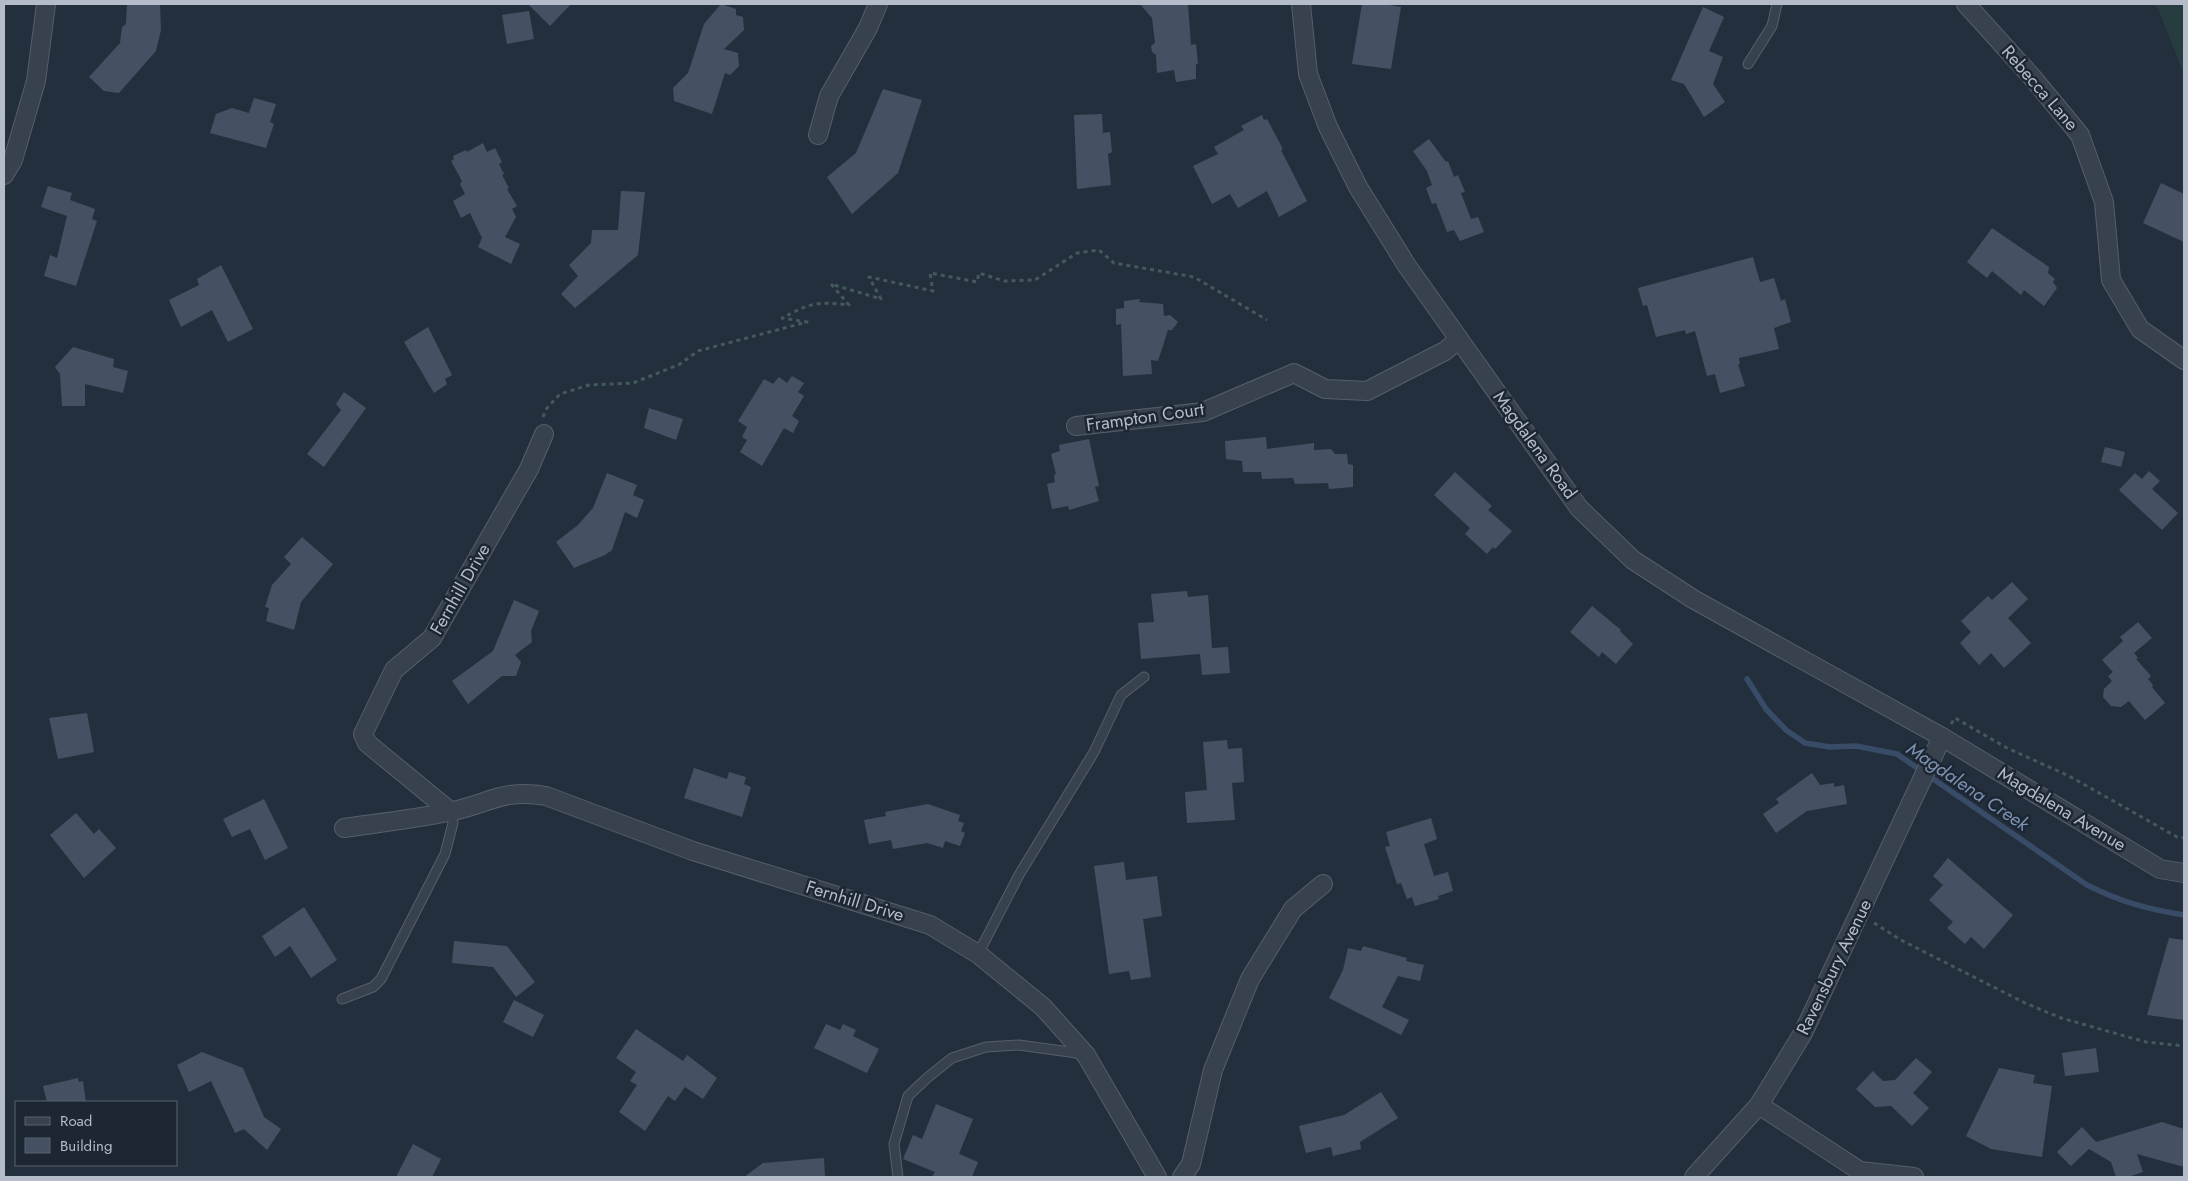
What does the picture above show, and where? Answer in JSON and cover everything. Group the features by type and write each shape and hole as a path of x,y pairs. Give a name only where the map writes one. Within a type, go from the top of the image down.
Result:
{"street":[{"path":"4,175 13,160 36,81 46,4"},
{"path":"818,135 829,96 868,28 878,4"},
{"name":"Magdalena Road","path":"1301,4 1308,74 1328,128 1358,187 1402,258 1579,508 1633,560 1693,599 1942,737"},
{"name":"Rebecca Lane","path":"1966,4 2032,77 2080,135 2104,202 2111,280 2140,329 2184,360"},
{"name":"Frampton Court","path":"1076,426 1203,412 1294,373 1325,389 1367,391 1446,351 1459,339"},
{"name":"Fernhill Drive","path":"451,812 367,743 363,734 394,670 432,638 529,469 544,434"},
{"name":"Ravensbury Avenue","path":"1694,1177 1759,1105 1803,1033 1942,737"},
{"name":"Magdalena Avenue","path":"1942,737 2160,869 2184,873"},
{"name":"Fernhill Drive","path":"344,828 451,812 493,798 512,794 546,796 693,851 930,925 978,954 1043,1007 1086,1055 1158,1177"},
{"path":"1182,1177 1190,1164 1213,1070 1250,979 1293,909 1322,884"},
{"path":"1759,1105 1860,1171 1914,1177"}],"lane":[{"path":"1748,64 1772,26 1777,4"},
{"path":"978,954 1019,875 1094,752 1121,694 1144,677"},
{"path":"342,999 373,987 381,979 445,854 452,829 451,812"},
{"path":"898,1177 894,1144 908,1096 926,1078 952,1058 986,1047 1019,1045 1086,1055"}],"path":[{"path":"544,434 541,421 547,408 560,394 589,385 633,383 680,364 698,351 807,322 782,318 810,304 824,302 849,306 831,284 881,300 869,276 933,291 930,273 977,282 979,273 1004,282 1035,280 1077,253 1099,250 1114,262 1194,277 1267,320"},
{"path":"1942,737 1955,718 2007,748 2069,776 2136,814 2184,838"},
{"path":"1859,914 1901,940 2025,1003 2060,1018 2146,1042 2184,1046"}],"green space":[{"path":"2155,4 2184,4 2184,74 2158,9"}],"building":[{"path":"127,4 160,4 161,30 156,51 119,93 104,91 89,77 120,43 122,27 126,24"},
{"path":"528,4 571,4 550,26"},
{"path":"721,4 736,9 736,15 743,17 744,30 724,49 738,53 739,66 730,75 725,73 712,114 674,101 673,88 688,73 704,24"},
{"path":"1140,4 1188,4 1191,45 1196,44 1198,64 1196,64 1196,79 1176,82 1174,70 1157,73 1156,55 1152,52 1151,46 1155,43 1152,18"},
{"path":"1362,4 1383,4 1401,7 1391,69 1352,64"},
{"path":"1703,7 1724,17 1709,51 1723,57 1713,84 1725,102 1704,117 1684,84 1671,80"},
{"path":"529,11 534,39 507,44 502,15"},
{"path":"883,89 922,100 898,173 852,214 827,177 856,153"},
{"path":"254,98 276,104 270,122 274,124 266,148 210,133 216,114 232,108 249,113"},
{"path":"1102,114 1103,133 1110,132 1112,152 1108,154 1111,185 1077,189 1074,115"},
{"path":"1262,115 1264,120 1267,119 1283,149 1281,150 1307,201 1279,217 1267,191 1238,208 1230,194 1212,204 1193,166 1218,154 1214,147 1244,130 1241,126"},
{"path":"1429,139 1446,162 1448,161 1454,177 1458,175 1465,192 1461,193 1471,219 1478,217 1484,232 1460,241 1454,230 1447,232 1436,203 1432,204 1426,188 1432,185 1427,171 1413,151"},
{"path":"483,143 487,152 495,148 502,162 499,164 509,188 507,189 517,206 512,209 516,217 505,237 520,244 511,264 478,247 482,238 470,213 461,218 453,201 465,194 460,184 462,181 451,161 454,159 453,156 466,150 467,152"},
{"path":"2161,183 2184,194 2184,242 2143,223"},
{"path":"48,186 72,193 70,200 95,209 92,219 97,221 76,286 44,276 50,255 57,258 67,216 41,207"},
{"path":"621,191 645,192 638,255 575,308 561,294 578,276 569,265 591,243 592,230 618,230"},
{"path":"1992,228 2049,267 2048,273 2055,279 2053,282 2057,288 2044,306 2024,290 2021,295 1992,271 1987,278 1967,262"},
{"path":"1753,257 1760,282 1774,278 1781,301 1785,299 1791,322 1774,328 1779,349 1739,358 1740,364 1738,364 1745,386 1720,393 1715,374 1707,376 1695,331 1686,334 1685,330 1656,337 1647,305 1643,306 1638,288"},
{"path":"221,265 253,329 228,342 212,310 181,327 169,300 199,285 197,279"},
{"path":"1140,299 1139,302 1163,304 1164,316 1170,315 1178,322 1172,330 1168,330 1158,361 1151,360 1152,374 1123,376 1121,324 1116,325 1116,309 1124,308 1124,301"},
{"path":"428,327 452,375 445,379 447,384 434,393 404,342"},
{"path":"73,347 114,359 113,367 128,371 123,393 85,384 85,406 62,406 60,374 55,367"},
{"path":"792,376 804,383 798,392 804,396 792,416 799,421 793,433 784,428 762,466 740,452 747,440 742,437 747,427 738,421 764,379 773,384 779,377 787,383"},
{"path":"344,392 366,408 324,467 307,454 341,410 336,404"},
{"path":"649,408 683,419 676,440 644,428"},
{"path":"1266,437 1267,449 1314,443 1314,450 1331,449 1335,454 1347,454 1348,464 1353,465 1353,487 1329,489 1328,483 1295,484 1293,478 1262,479 1261,472 1243,472 1242,461 1226,459 1225,441"},
{"path":"1089,439 1099,486 1095,487 1099,501 1069,510 1068,506 1052,509 1047,484 1055,482 1054,475 1056,474 1051,454 1060,451 1059,445"},
{"path":"2105,447 2125,452 2121,467 2101,462"},
{"path":"2149,471 2160,481 2152,489 2178,513 2162,530 2119,490 2135,473 2142,479"},
{"path":"1455,472 1492,506 1488,510 1512,531 1495,549 1493,547 1487,554 1465,534 1470,528 1434,495"},
{"path":"607,473 637,485 633,495 644,500 637,518 625,512 612,550 605,555 574,568 556,542 578,525 593,508"},
{"path":"302,537 333,564 301,602 294,630 266,621 269,608 265,607 272,585 291,564 284,557"},
{"path":"2012,582 2028,599 2008,618 2031,643 2004,668 1991,653 1979,665 1960,643 1971,632 1961,621 1988,596 1992,600"},
{"path":"1187,591 1188,597 1208,595 1212,648 1228,647 1230,673 1202,675 1200,654 1141,659 1138,623 1154,622 1151,594"},
{"path":"514,600 539,611 531,631 532,642 515,655 521,662 516,676 502,676 468,704 452,681 493,651"},
{"path":"1592,606 1621,630 1633,644 1616,664 1602,652 1599,657 1570,632"},
{"path":"2138,622 2152,638 2134,653 2138,658 2136,659 2151,676 2148,679 2153,685 2152,687 2165,703 2145,720 2129,701 2121,707 2111,706 2103,697 2104,689 2112,681 2108,676 2113,672 2102,660 2123,641 2120,637"},
{"path":"87,713 94,752 58,759 49,718"},
{"path":"1227,740 1228,749 1242,748 1244,782 1232,783 1235,820 1187,823 1185,792 1207,790 1203,742"},
{"path":"694,768 727,779 729,772 746,777 744,784 751,787 742,817 684,798"},
{"path":"1812,773 1820,785 1834,783 1834,787 1844,785 1847,804 1807,811 1776,833 1763,814 1779,803 1776,799"},
{"path":"264,799 288,848 265,860 250,829 232,837 223,819"},
{"path":"928,804 960,815 958,821 964,823 961,831 965,833 960,846 945,841 943,848 927,843 893,849 891,840 869,844 864,820 886,816 885,812"},
{"path":"76,813 94,834 99,829 116,848 84,878 50,835"},
{"path":"1431,818 1437,839 1424,844 1434,876 1448,872 1453,891 1438,896 1439,899 1415,906 1412,897 1407,899 1401,883 1397,884 1385,847 1390,846 1386,832"},
{"path":"1948,858 2013,915 1984,949 1971,937 1965,944 1947,928 1953,922 1929,900 1943,885 1933,876"},
{"path":"1124,862 1126,880 1157,876 1162,916 1143,919 1151,977 1131,980 1129,971 1109,974 1094,866"},
{"path":"304,907 337,960 311,978 290,946 275,957 262,936"},
{"path":"2169,938 2184,940 2184,1020 2147,1015"},
{"path":"454,941 507,946 535,982 516,997 493,967 452,963"},
{"path":"1363,946 1407,958 1406,961 1424,965 1420,981 1398,976 1382,1007 1409,1020 1401,1035 1329,998 1343,970 1348,948 1361,951"},
{"path":"514,1000 544,1015 533,1037 503,1022"},
{"path":"826,1024 840,1030 843,1024 856,1030 853,1036 879,1049 867,1073 814,1048"},
{"path":"636,1029 683,1061 687,1055 717,1078 703,1099 685,1087 675,1101 668,1096 645,1131 619,1112 637,1085 630,1081 636,1072 616,1058"},
{"path":"2096,1048 2099,1072 2065,1076 2062,1053"},
{"path":"202,1052 243,1068 264,1117 281,1129 267,1150 244,1129 235,1133 211,1081 189,1092 177,1065"},
{"path":"1916,1058 1932,1072 1913,1093 1929,1108 1912,1126 1891,1106 1875,1107 1856,1089 1873,1071 1883,1081 1895,1080"},
{"path":"1999,1068 2035,1075 2033,1083 2052,1086 2042,1157 1991,1149 1966,1136"},
{"path":"78,1078 79,1082 83,1081 86,1101 47,1101 43,1086"},
{"path":"1381,1092 1398,1118 1360,1142 1361,1149 1333,1156 1331,1147 1306,1153 1299,1126 1344,1115"},
{"path":"936,1104 973,1119 959,1154 978,1162 972,1177 932,1177 935,1172 903,1159 913,1135 922,1139"},
{"path":"2162,1122 2184,1129 2184,1167 2137,1154 2143,1172 2128,1177 2116,1177 2111,1162 2089,1149 2071,1166 2057,1152 2082,1127 2096,1142"},
{"path":"413,1144 441,1159 432,1177 396,1177"},
{"path":"824,1158 825,1177 744,1177 763,1163"}],"waterway":[{"name":"Magdalena Creek","path":"1747,679 1766,709 1786,730 1805,743 1830,747 1856,746 1897,754 2087,885 2134,904 2184,915"}]}
